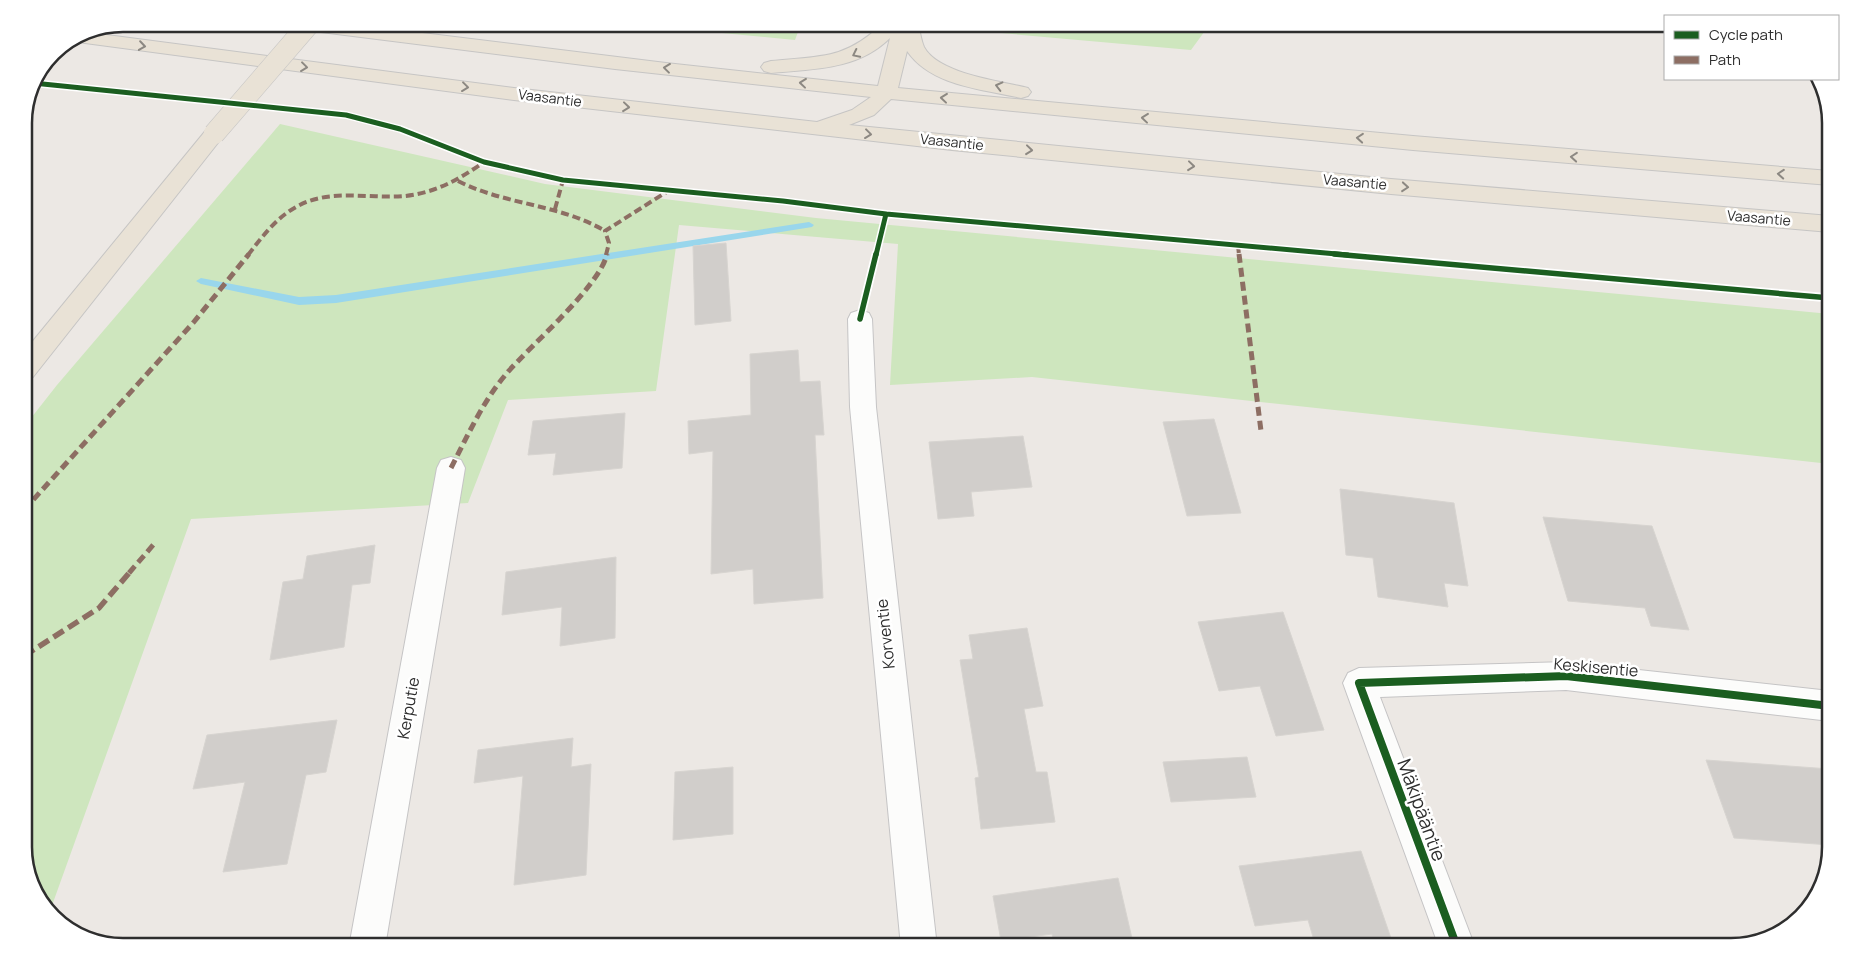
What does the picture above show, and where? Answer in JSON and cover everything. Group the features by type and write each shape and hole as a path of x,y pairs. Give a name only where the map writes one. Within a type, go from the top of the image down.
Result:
{"highway":[{"path":"33,359 214,134 302,32"},
{"path":"371,32 716,74 1114,116 1603,160 1821,177"},
{"path":"716,74 845,60 877,42 886,32"},
{"path":"819,128 863,112 877,103 886,92 900,32"},
{"path":"911,32 915,49 924,61 938,70 1114,116"},
{"name":"Vaasantie","path":"90,39 600,104 819,128 1267,174 1821,223"},
{"path":"33,331 137,228"}],"street":[{"name":"Korventie","path":"860,319 864,417 918,938"},
{"name":"Kerputie","path":"369,938 451,468"},
{"name":"Keskisentie","path":"1359,683 1566,676 1822,705"},
{"name":"Mäkipääntie","path":"1359,683 1454,938"}],"green space":[{"path":"712,32 798,32 795,40"},
{"path":"989,32 1204,32 1191,50"},
{"path":"280,124 545,184 816,218 1821,313 1821,463 1032,377 890,385 898,244 679,225 656,391 508,400 468,503 191,519 52,904 37,877 33,854 33,416"}],"building":[{"path":"726,243 731,321 695,325 693,246"},
{"path":"798,350 800,382 820,381 824,435 815,435 823,598 754,604 753,569 711,574 713,451 689,454 688,421 751,415 750,354"},
{"path":"625,413 622,468 553,475 556,453 528,455 533,421"},
{"path":"1214,419 1241,513 1187,516 1163,422"},
{"path":"1023,436 1032,487 971,492 974,516 938,519 929,442"},
{"path":"1340,489 1454,503 1468,586 1444,583 1448,607 1378,597 1373,558 1346,555"},
{"path":"1543,517 1652,526 1689,630 1651,626 1645,608 1568,601"},
{"path":"375,545 370,583 352,585 344,647 270,660 283,582 303,579 307,556"},
{"path":"616,557 615,638 560,646 562,607 502,615 506,572"},
{"path":"1283,612 1324,730 1276,736 1260,686 1219,691 1198,622"},
{"path":"1027,628 1043,706 1024,709 1036,772 1047,772 1055,822 981,829 975,778 979,777 960,660 973,659 969,635"},
{"path":"337,720 326,772 306,775 287,864 223,872 245,782 193,789 207,735"},
{"path":"573,738 571,767 591,764 586,875 514,885 523,776 474,783 478,750"},
{"path":"1247,757 1256,797 1171,802 1163,762"},
{"path":"1706,760 1822,768 1822,844 1734,838"},
{"path":"733,767 733,834 673,840 675,772"},
{"path":"1361,851 1391,938 1313,938 1308,920 1255,926 1239,866"},
{"path":"1118,878 1132,938 1053,938 1052,934 1023,938 1000,938 993,896"}],"waterway":[{"path":"201,281 299,301 336,299 809,225"}],"marked path":[{"path":"33,500 226,286 265,234 286,213 308,201 331,196 404,196 429,191 451,183 484,162"},
{"path":"555,209 563,180"},
{"path":"458,181 492,196 581,218 605,231"},
{"path":"451,468 485,402 507,373 593,281 605,262 609,243 605,231 668,191"},
{"path":"1238,245 1261,431"},
{"path":"33,650 99,608 154,544"}],"cycle path":[{"path":"42,84 346,115 400,129 484,162 563,180 783,201 886,214 1821,297"},
{"path":"860,319 886,214"},
{"path":"1454,938 1359,683 1566,676 1822,705"}]}
